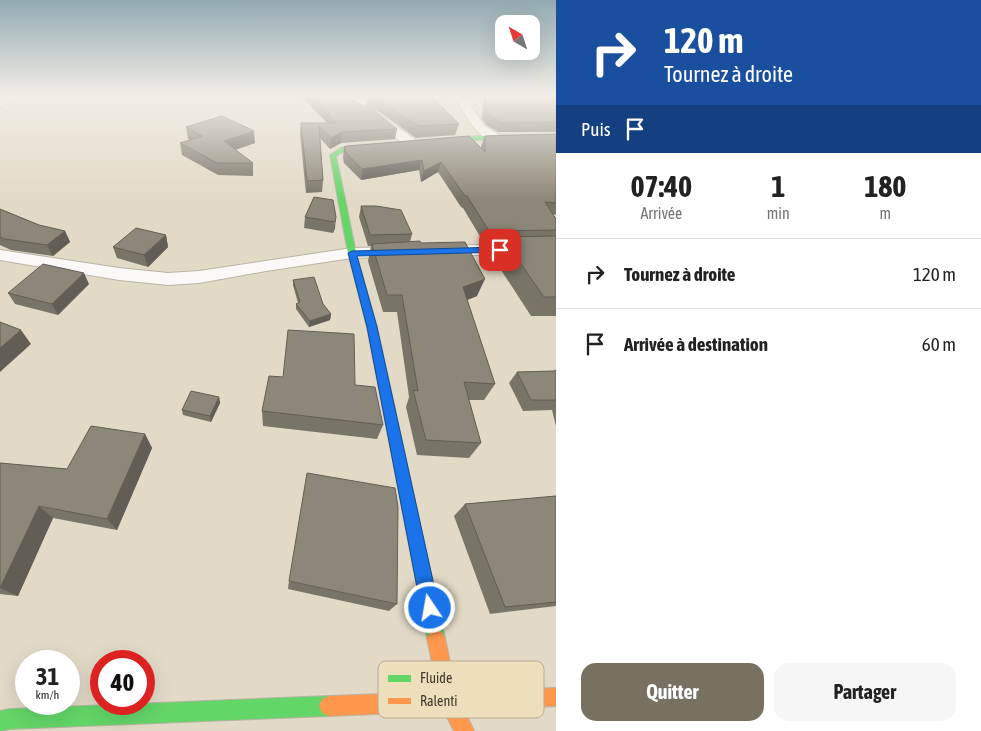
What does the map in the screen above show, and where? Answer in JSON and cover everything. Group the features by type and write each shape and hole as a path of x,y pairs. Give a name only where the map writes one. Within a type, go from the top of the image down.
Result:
{"street":[{"path":"394,130 411,143"},
{"path":"484,130 496,138"},
{"path":"442,661 372,327 352,253 333,155 341,150 411,143 496,138 556,138"},
{"path":"0,255 119,274 168,279 199,278 266,265 352,253 556,248"},
{"path":"0,721 378,704"},
{"path":"458,718 464,731"}],"building":[{"path":"192,130 254,131 224,141 253,163 217,163 180,143 202,136"},
{"path":"302,130 319,130 323,180 307,181"},
{"path":"323,130 377,130 342,132 331,138"},
{"path":"556,134 556,203 545,202 556,219 556,230 489,231 467,196 465,196 441,162 424,171 422,160 362,169 346,153 344,147 469,136 485,152 485,136"},
{"path":"314,197 333,200 335,222 305,217"},
{"path":"361,206 401,210 412,234 370,235"},
{"path":"0,209 39,225 65,231 47,245 5,239 0,237"},
{"path":"136,228 166,235 144,255 113,247"},
{"path":"556,236 556,297 544,297 502,237"},
{"path":"420,241 421,243 465,242 485,279 463,287 495,384 464,382 481,443 426,440 413,390 418,391 402,295 387,295 372,244"},
{"path":"43,264 84,273 52,304 8,293"},
{"path":"314,277 323,304 331,314 310,321 296,304 300,302 293,280"},
{"path":"0,322 21,330 0,348"},
{"path":"288,330 354,334 355,385 375,387 383,425 262,411 269,376 283,377"},
{"path":"556,370 556,400 531,400 517,372 554,371"},
{"path":"191,391 219,397 210,416 182,410"},
{"path":"91,426 145,434 107,519 39,506 0,588 0,463 67,469"},
{"path":"307,473 395,488 398,507 397,604 289,581"},
{"path":"556,496 556,602 505,607 465,504"}],"traffic: fast":[{"path":"436,141 496,137 556,138"},
{"path":"381,146 341,150 333,155 352,253 372,327 436,638"},
{"path":"0,721 10,719 329,706"}],"traffic: slow":[{"path":"436,638 441,661"},
{"path":"544,697 556,697"},
{"path":"329,706 378,704"},
{"path":"458,718 464,731"}],"route":[{"path":"430,608 372,327 352,253 500,250"}]}
